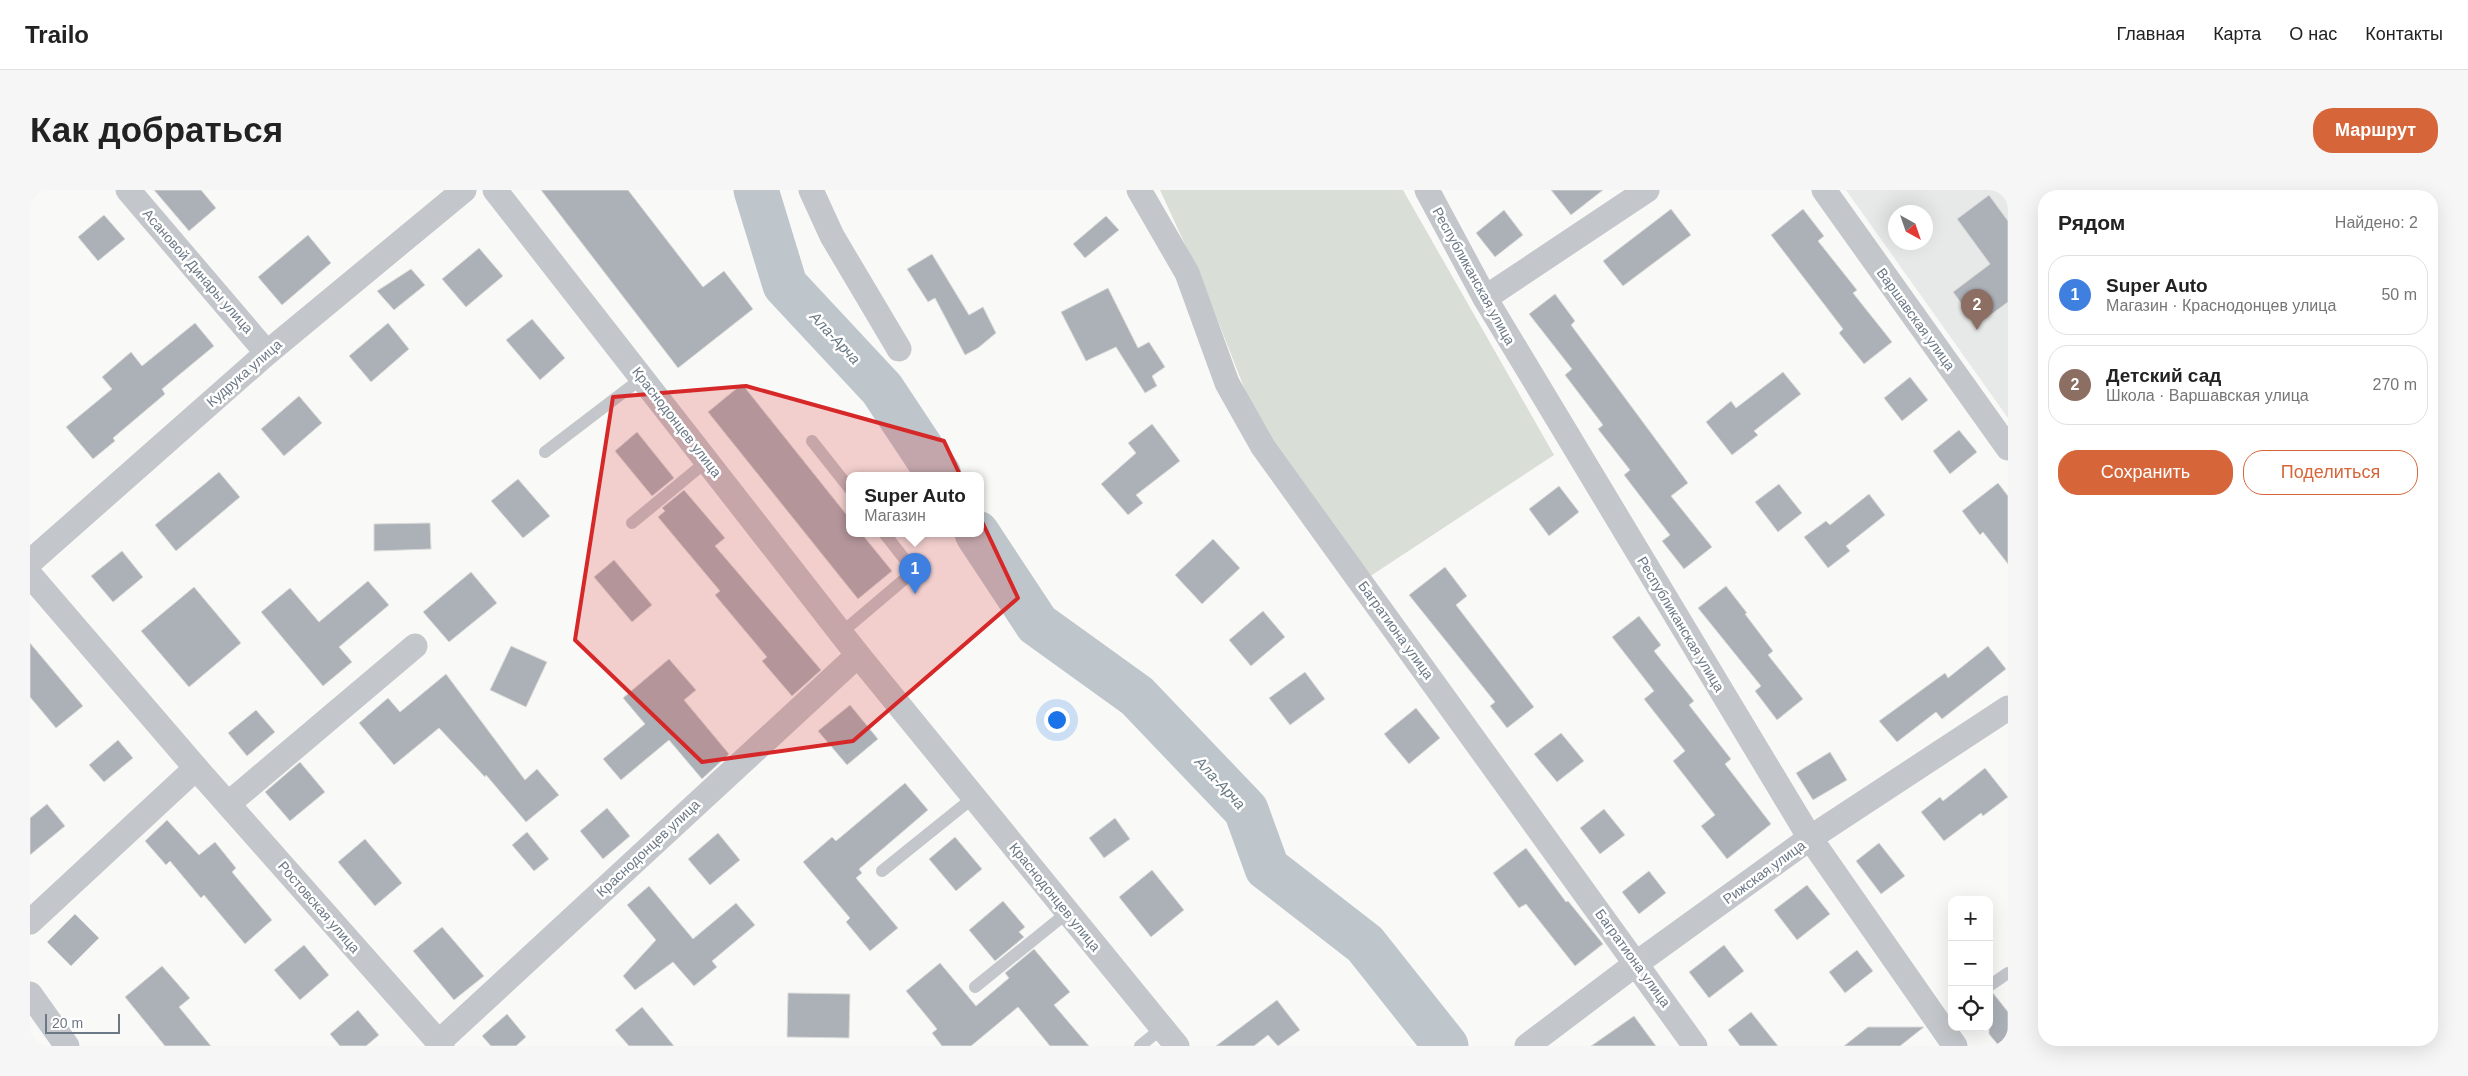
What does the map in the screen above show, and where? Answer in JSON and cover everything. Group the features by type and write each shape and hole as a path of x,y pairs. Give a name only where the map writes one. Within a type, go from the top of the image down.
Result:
{"street":[{"name":"Асановой Динары улица","path":"128,190 267,353"},
{"name":"Кудрука улица","path":"30,562 267,353 464,190"},
{"name":"Краснодонцев улица","path":"495,190 858,655 1170,1037"},
{"path":"811,190 832,236 899,349"},
{"name":"Багратиона улица","path":"1138,190 1187,273 1227,383 1263,447 1637,963 1695,1046"},
{"name":"Республиканская улица","path":"1427,190 1485,298 1810,838 1945,1018 1955,1046"},
{"path":"1485,298 1647,190"},
{"name":"Варшавская улица","path":"1824,190 2008,448"},
{"name":"Ростовская улица","path":"30,575 196,768 440,1044"},
{"path":"228,804 415,646"},
{"name":"Краснодонцев улица","path":"440,1044 858,655"},
{"name":"Рижская улица","path":"1526,1046 1810,838 2008,708"},
{"path":"30,922 196,768"},
{"path":"30,994 67,1046"}],"lane":[{"path":"546,452 642,378"},
{"path":"812,440 846,484"},
{"path":"632,522 707,461"},
{"path":"841,633 914,571 887,537"},
{"path":"882,871 974,797"},
{"path":"975,987 1068,912"},
{"path":"1993,983 2008,973"},
{"path":"1140,1046 1170,1037"}],"highlighted area":[{"path":"746,386 944,441 1018,598 853,741 702,762 575,640 613,397"}],"shaded area":[{"path":"1160,190 1403,190 1554,455 1366,579 1258,423 1205,288"},
{"path":"1846,190 2008,190 2008,418 1889,250 1933,250 1933,205 1888,205 1888,249"}],"building":[{"path":"154,190 201,190 216,208 189,231"},
{"path":"541,190 628,190 703,287 724,271 753,309 678,368"},
{"path":"1551,190 1603,190 1571,215"},
{"path":"1989,195 2008,221 2008,302 1977,325 1953,292 1990,264 1957,219"},
{"path":"1671,209 1691,235 1623,286 1603,261"},
{"path":"1803,209 1824,236 1818,241 1857,290 1853,293 1892,342 1864,364 1839,333 1843,329 1771,235"},
{"path":"1504,210 1523,235 1495,257 1476,233"},
{"path":"104,215 125,239 98,261 78,237"},
{"path":"1106,216 1119,230 1085,258 1073,244"},
{"path":"308,235 331,263 282,305 258,277"},
{"path":"479,248 503,276 466,307 442,279"},
{"path":"932,254 969,315 983,307 996,333 978,348 965,355 935,298 928,302 907,269"},
{"path":"411,269 425,285 394,310 377,291"},
{"path":"1108,288 1138,348 1149,342 1165,367 1152,376 1157,386 1145,393 1116,347 1086,361 1061,312"},
{"path":"1555,294 1575,321 1571,325 1688,483 1671,496 1712,547 1684,569 1662,541 1670,535 1624,475 1630,470 1598,429 1603,425 1565,375 1572,369 1529,314"},
{"path":"532,319 565,358 540,380 506,340"},
{"path":"195,323 214,346 162,389 165,394 113,438 115,441 93,459 66,427 112,389 102,377 131,352 142,366"},
{"path":"388,323 409,349 371,382 349,356"},
{"path":"1783,372 1801,394 1754,431 1758,435 1732,455 1706,422 1731,401 1736,408"},
{"path":"1910,377 1928,400 1902,421 1884,398"},
{"path":"742,384 846,514 846,537 864,537 892,571 858,599 708,412"},
{"path":"299,396 322,423 284,456 261,429"},
{"path":"1152,424 1180,461 1136,495 1143,503 1128,515 1101,484 1136,453 1128,443"},
{"path":"1959,430 1977,452 1950,474 1933,451"},
{"path":"637,432 674,478 652,496 615,451"},
{"path":"219,472 240,497 176,551 155,525"},
{"path":"518,479 550,516 523,538 491,501"},
{"path":"1998,483 2008,496 2008,564 1983,532 1980,535 1962,511"},
{"path":"1779,484 1802,513 1778,532 1755,502"},
{"path":"1559,486 1579,512 1549,536 1529,509"},
{"path":"684,490 725,538 715,546 821,670 792,696 762,661 767,657 715,595 720,591 658,517 665,511 662,508"},
{"path":"1869,494 1885,515 1846,546 1850,551 1828,568 1804,537 1826,521 1830,525"},
{"path":"430,523 431,549 374,551 374,524"},
{"path":"1213,539 1240,568 1202,604 1175,575"},
{"path":"122,551 143,577 113,602 91,576"},
{"path":"614,560 652,605 632,622 594,577"},
{"path":"1445,567 1467,596 1456,605 1534,707 1507,728 1490,706 1495,702 1409,595"},
{"path":"471,572 497,603 449,642 423,612"},
{"path":"368,581 389,605 339,647 352,662 323,686 261,612 290,588 319,622"},
{"path":"1726,586 1773,651 1768,655 1803,699 1777,720 1755,691 1761,686 1698,608"},
{"path":"194,587 241,643 189,687 141,631"},
{"path":"1263,611 1285,637 1251,666 1229,640"},
{"path":"1639,616 1661,645 1654,651 1694,701 1689,705 1731,759 1725,764 1771,824 1727,859 1701,826 1715,815 1673,761 1685,751 1644,699 1654,691 1612,637"},
{"path":"30,643 83,706 56,728 30,697"},
{"path":"511,646 547,662 526,707 490,690"},
{"path":"1988,646 2006,669 1942,719 1936,712 1897,742 1879,721 1945,673 1948,678"},
{"path":"669,659 696,690 684,700 729,754 702,779 669,740 621,780 603,759 645,724 623,698"},
{"path":"1305,672 1325,699 1290,725 1269,698"},
{"path":"446,674 525,780 537,769 559,795 526,822 486,775 485,777 439,728 394,765 359,723 388,698 400,712"},
{"path":"850,705 878,739 847,765 818,731"},
{"path":"1416,708 1440,738 1409,764 1384,734"},
{"path":"256,710 275,732 247,756 228,733"},
{"path":"1561,733 1584,761 1557,782 1534,754"},
{"path":"118,740 133,758 104,782 89,765"},
{"path":"1830,752 1847,780 1813,800 1796,773"},
{"path":"300,762 325,792 290,821 265,792"},
{"path":"1985,768 2008,797 1983,816 1981,813 1944,841 1921,812 1940,797 1943,801"},
{"path":"905,783 928,810 859,869 862,873 856,878 898,928 870,951 846,922 850,918 803,862 832,837 836,841"},
{"path":"47,804 65,826 30,855 30,818"},
{"path":"607,808 630,836 603,859 580,831"},
{"path":"1604,809 1625,835 1600,854 1580,828"},
{"path":"1115,818 1130,839 1104,858 1089,838"},
{"path":"167,820 199,855 215,842 236,868 232,872 272,920 245,944 204,895 201,898 170,861 166,865 145,841"},
{"path":"527,832 549,859 534,871 512,845"},
{"path":"718,833 740,860 710,885 688,859"},
{"path":"955,837 982,869 956,891 929,859"},
{"path":"365,839 402,883 375,906 338,862"},
{"path":"1879,843 1905,876 1881,894 1856,861"},
{"path":"1526,848 1566,902 1568,901 1603,944 1575,966 1526,904 1519,908 1493,873"},
{"path":"1152,870 1184,910 1151,937 1119,897"},
{"path":"1649,871 1666,893 1639,914 1622,892"},
{"path":"1807,885 1830,914 1797,940 1774,910"},
{"path":"649,886 693,939 736,903 755,925 712,961 717,967 694,986 673,962 635,990 623,976 656,940 627,905"},
{"path":"1003,901 1025,927 1019,932 1024,937 995,961 969,930"},
{"path":"75,914 99,938 71,966 47,942"},
{"path":"442,927 484,976 454,1000 413,951"},
{"path":"304,945 329,975 300,1000 274,970"},
{"path":"1724,945 1744,971 1709,998 1689,972"},
{"path":"1034,949 1070,992 1054,1005 1089,1046 1050,1046 1018,1007 971,1046 942,1046 932,1033 937,1029 906,991 940,963 976,1006 1009,978 1005,973"},
{"path":"1857,950 1873,971 1845,993 1829,972"},
{"path":"162,966 190,998 179,1007 211,1046 165,1046 125,997"},
{"path":"788,993 850,994 849,1038 787,1037"},
{"path":"1993,993 2008,1012 2008,1046 1999,1046 1989,1034 1989,1031 1993,1031"},
{"path":"1277,1000 1300,1030 1278,1046 1268,1035 1254,1046 1216,1046"},
{"path":"642,1007 674,1046 629,1046 615,1030"},
{"path":"358,1010 379,1035 366,1046 340,1046 330,1034"},
{"path":"1751,1012 1778,1046 1740,1046 1728,1030"},
{"path":"507,1014 526,1037 516,1046 491,1046 482,1036"},
{"path":"1634,1016 1656,1046 1591,1046"},
{"path":"1868,1027 1924,1027 1900,1046 1844,1046"}],"waterway":[{"name":"Ала-Арча","path":"756,190 785,285 882,389 937,472"},
{"name":"Ала-Арча","path":"980,537 1037,624 1137,696 1246,810 1267,868 1365,944 1446,1046"}],"place":[{"name":"Детский сад","path":"1977,330"},
{"name":"Super Auto","path":"915,594"}]}
